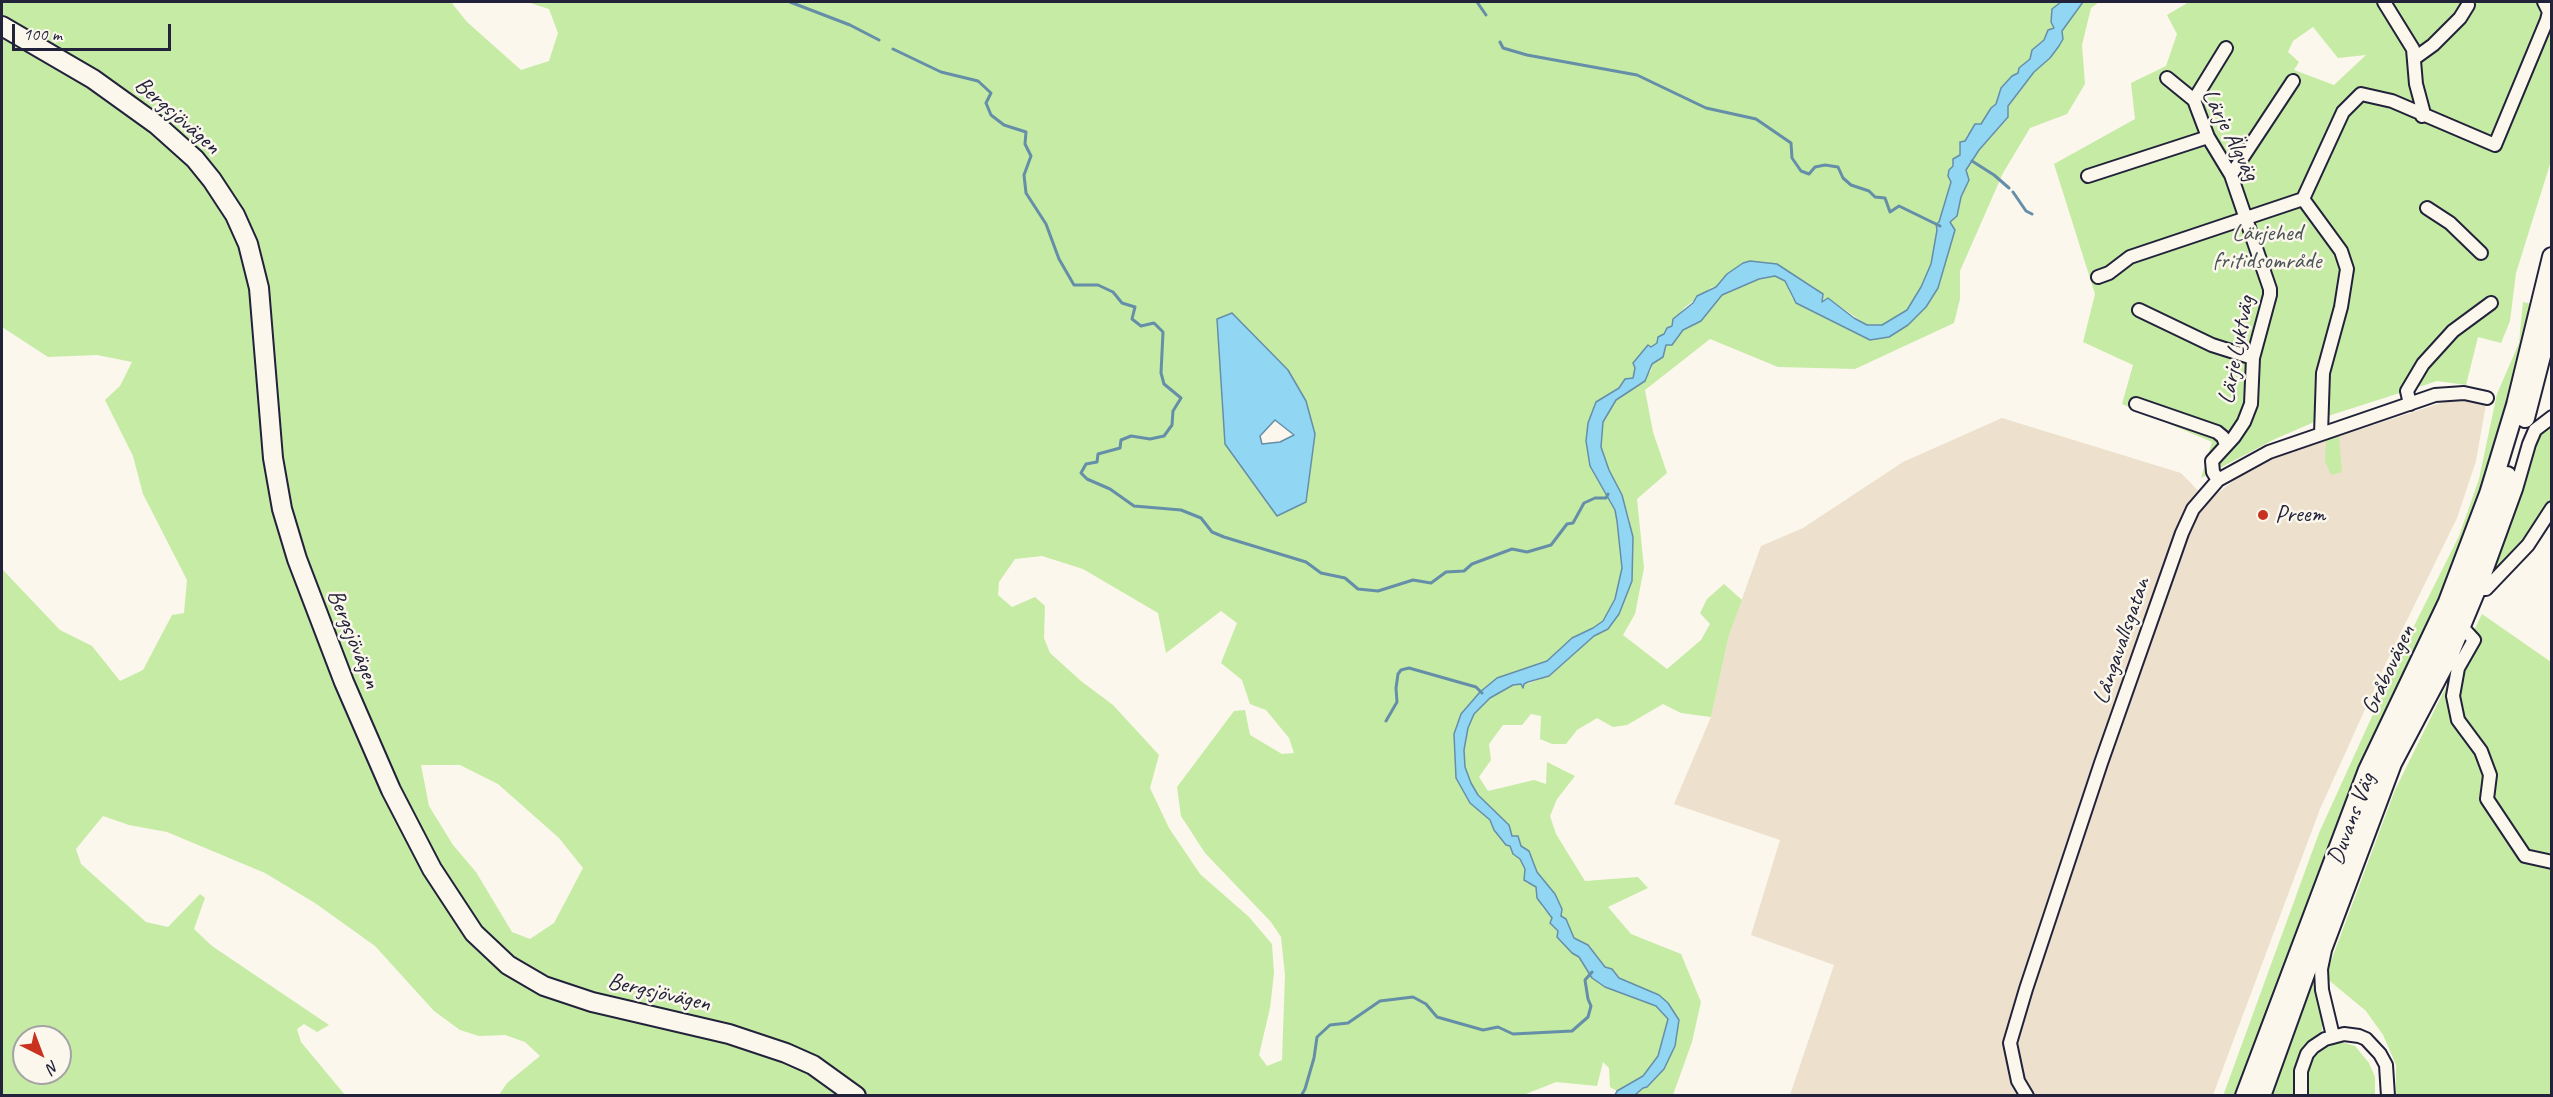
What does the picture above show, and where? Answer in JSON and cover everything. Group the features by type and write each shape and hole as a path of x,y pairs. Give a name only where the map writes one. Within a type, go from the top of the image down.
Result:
{"main road":[{"name":"Bergsjövägen","path":"4,29 93,79 166,132 203,168 235,215 248,244 259,288 273,458 282,509 297,559 327,640 387,782 432,869 471,929 508,965 544,986 592,1002 729,1034 786,1053 813,1065 856,1095"},
{"name":"Gråbovägen","path":"2245,1095 2368,770 2448,602 2489,494 2516,405 2552,257"},
{"name":"Gråbovägen","path":"2261,1095 2340,878 2388,757 2423,689 2477,565 2497,511 2524,422 2552,313"}],"street":[{"path":"2384,2 2413,49 2422,116"},
{"path":"2098,277 2109,273 2130,258 2303,199 2343,112 2361,94 2392,101 2422,116 2495,145 2547,20 2549,12 2544,2"},
{"path":"2415,58 2433,45 2460,18 2468,5"},
{"path":"2194,100 2226,48"},
{"name":"Lärje Älgväg","path":"2167,78 2194,100 2208,136 2231,175 2246,219"},
{"path":"2231,175 2293,81"},
{"path":"2088,176 2208,136"},
{"path":"2303,199 2342,251 2347,268 2341,307 2323,373 2321,434"},
{"path":"2427,208 2450,223 2481,253"},
{"name":"Lärje Lyktväg","path":"2218,480 2213,472 2212,461 2244,422 2251,404 2253,358 2271,295 2246,219"},
{"path":"2410,404 2408,391 2423,364 2453,331 2491,303"},
{"path":"2139,310 2212,345 2253,358"},
{"name":"Långavallsgatan","path":"2027,1095 2018,1081 2010,1043 2026,989 2182,532 2193,509 2218,480 2269,452 2435,395 2464,393 2487,398"},
{"path":"2136,404 2217,432 2223,437 2226,445"},
{"name":"Duvans Väg","path":"2333,1036 2322,990 2321,969 2325,950 2396,764 2450,660 2480,588 2516,489 2529,444 2535,430 2552,417"},
{"path":"2480,588 2486,589 2528,545 2552,508"},
{"path":"2463,628 2474,640 2458,668 2453,696 2458,720 2481,751 2490,775 2487,799 2525,856 2552,862"},
{"path":"2301,1095 2301,1071 2307,1054 2313,1047 2333,1036 2351,1034 2373,1045 2386,1065 2388,1095"}],"shaded area":[{"path":"2487,398 2476,461 2457,518 2386,663 2320,809 2213,1095 1790,1095 1834,965 1751,935 1780,840 1674,804 1711,717 1729,635 1761,546 1803,528 1903,462 2002,418 2181,473 2208,501 2242,474 2276,457 2450,400"}],"green space":[{"path":"2,2 451,2 467,22 521,70 549,61 558,33 549,9 527,2 2061,2 2052,9 2054,28 2048,30 2044,40 2038,44 2030,59 2019,68 2019,73 2012,76 2001,88 1996,104 1981,125 1967,135 1965,141 1959,146 1960,155 1949,170 1951,182 1939,222 1936,224 1931,264 1907,310 1882,325 1867,325 1828,298 1821,303 1817,289 1777,264 1750,261 1743,263 1727,274 1716,287 1712,287 1685,307 1657,343 1651,347 1648,345 1633,363 1635,368 1633,378 1596,402 1588,423 1590,466 1615,510 1622,568 1616,599 1603,621 1572,638 1547,661 1519,671 1480,692 1461,714 1454,734 1456,778 1470,803 1490,820 1494,830 1506,845 1510,846 1513,854 1520,859 1525,869 1526,883 1533,883 1536,887 1542,907 1552,918 1550,923 1579,957 1592,978 1605,987 1656,1006 1668,1019 1658,1056 1643,1076 1617,1091 1610,1087 1609,1068 1603,1062 1597,1086 1556,1082 1521,1096 499,1095 507,1083 540,1056 525,1042 505,1035 479,1036 460,1030 434,1011 375,946 315,903 265,873 167,832 129,825 103,816 76,849 81,864 146,922 168,927 200,894 205,898 194,929 212,946 329,1025 317,1032 304,1024 297,1029 301,1042 345,1095 2,1095 2,569 60,630 92,646 120,681 143,670 172,615 184,613 187,580 143,494 133,456 105,400 120,386 132,362 97,355 48,357 2,327","holes":["1232,313 1315,434 1277,516","1042,556 1083,569 1158,613 1166,653 1221,611 1237,623 1221,663 1242,680 1250,704 1266,710 1289,738 1294,753 1282,754 1250,735 1245,710 1234,711 1177,787 1181,816 1205,853 1271,922 1281,937 1285,975 1282,1060 1267,1066 1259,1055 1270,1008 1274,973 1272,944 1249,917 1200,874 1169,828 1150,788 1159,755 1113,705 1081,681 1050,653 1044,638 1045,606 1035,597 1012,607 998,595 999,582 1015,559","421,765 460,765 498,784 559,838 583,868 554,923 530,939 512,932 476,872 453,845 429,806"]},
{"path":"2083,2 2099,2 2091,8 2082,45 2085,84 2067,114 2030,128 2003,173 1960,271 1960,299 1954,323 1855,369 1778,367 1710,339 1645,390 1653,432 1667,473 1637,499 1644,568 1635,614 1623,635 1667,669 1701,640 1710,624 1700,613 1707,599 1724,584 1742,600 1729,635 1711,717 1681,713 1663,704 1627,725 1613,727 1597,718 1577,730 1566,744 1552,744 1540,739 1541,716 1531,714 1522,725 1503,725 1489,744 1491,760 1479,777 1488,791 1534,780 1546,784 1547,762 1575,776 1557,799 1550,816 1556,834 1585,881 1638,877 1648,888 1608,907 1631,934 1681,954 1701,1002 1692,1042 1673,1095 1635,1095 1647,1087 1664,1069 1679,1020 1605,967 1588,945 1574,938 1566,919 1561,916 1562,909 1537,872 1529,851 1512,836 1499,815 1478,795 1471,783 1465,767 1464,750 1468,728 1474,714 1490,698 1513,685 1524,685 1549,676 1594,636 1608,629 1619,614 1632,581 1630,521 1622,495 1609,470 1601,447 1603,422 1616,400 1630,389 1634,389 1651,371 1652,364 1663,357 1666,345 1676,341 1683,330 1696,323 1722,295 1759,279 1775,276 1785,281 1792,298 1807,309 1870,340 1926,307 1938,287 1955,230 1949,222 1957,216 1961,197 1969,180 1966,171 1979,150 2008,118 2006,109 2008,106 2034,72 2050,58 2059,46 2063,39 2062,31"},
{"name":"Lärjehed fritidsområde","path":"2189,2 2551,2 2551,161 2516,273 2510,321 2501,343 2478,337 2466,385 2437,381 2328,416 2275,439 2201,478 2212,442 2122,404 2133,365 2083,342 2095,294 2054,164 2135,119 2131,83 2166,66 2177,34 2167,15","holes":["2313,27 2338,58 2366,55 2334,85 2294,70 2299,62 2288,52 2293,41"]},
{"path":"2523,302 2532,304 2497,447 2444,592 2369,751 2337,825 2240,1095 2223,1096 2319,833 2404,646 2459,536 2479,479 2497,394 2519,343"},
{"path":"2551,424 2551,500 2535,529 2489,581 2535,437"},
{"path":"2339,436 2342,472 2331,475 2325,461 2326,440"},
{"path":"2482,614 2551,662 2551,1095 2396,1095 2396,1065 2383,1035 2366,1011 2325,977 2395,790"},
{"path":"2314,968 2315,988 2323,1013 2322,1031 2301,1054 2295,1069 2293,1095 2268,1096"},
{"path":"2342,1042 2355,1046 2369,1063 2375,1077 2375,1095 2306,1096 2309,1066 2315,1056 2332,1043"}],"water":[{"path":"2061,2 2083,2 2062,31 2063,39 2059,46 2050,58 2034,72 2008,106 2008,117 1979,150 1966,170 1969,180 1961,197 1957,216 1950,222 1955,230 1938,288 1926,307 1908,325 1889,337 1870,340 1796,303 1785,281 1775,276 1759,279 1722,295 1701,321 1683,330 1672,345 1666,345 1663,357 1652,364 1645,381 1616,400 1603,422 1601,447 1609,470 1622,495 1633,537 1632,581 1619,614 1608,629 1594,636 1549,676 1528,682 1523,688 1521,684 1513,685 1490,698 1474,714 1468,728 1464,750 1465,767 1471,783 1478,795 1509,825 1512,836 1518,836 1521,846 1529,851 1537,872 1555,894 1562,909 1561,916 1566,919 1574,938 1588,945 1605,967 1612,969 1619,978 1659,995 1668,1003 1679,1020 1675,1046 1664,1069 1647,1087 1635,1095 1615,1095 1617,1091 1643,1076 1658,1056 1668,1019 1656,1006 1605,987 1592,978 1579,957 1557,937 1558,931 1550,923 1552,918 1537,898 1536,887 1524,880 1525,869 1520,859 1513,854 1510,846 1506,845 1494,830 1490,820 1470,803 1456,778 1454,734 1461,714 1480,692 1497,678 1547,661 1572,638 1603,621 1615,599 1622,568 1615,510 1590,466 1586,441 1588,423 1596,402 1619,388 1625,379 1633,378 1635,368 1633,363 1648,345 1651,347 1657,343 1658,337 1672,326 1673,319 1693,303 1697,296 1716,287 1727,274 1743,263 1750,261 1777,264 1823,294 1822,302 1828,298 1867,325 1882,325 1907,310 1931,264 1936,224 1939,222 1951,182 1948,176 1949,170 1953,166 1953,159 1960,155 1960,142 1965,141 1975,124 1981,124 1996,104 2001,88 2030,59 2032,50 2044,40 2048,30 2054,28 2051,22 2052,9"},
{"path":"1232,313 1288,370 1306,401 1315,434 1306,502 1277,516 1225,444 1217,319","holes":["1275,420 1294,435 1280,442 1262,444 1260,436"]}],"waterway":[{"path":"790,2 850,25 879,40"},
{"path":"1477,2 1486,15"},
{"path":"1500,42 1503,48 1527,55 1637,75 1706,108 1756,119 1791,143 1792,158 1801,171 1809,174 1815,167 1825,165 1838,167 1843,178 1851,185 1869,191 1875,197 1885,198 1890,212 1899,206 1940,226"},
{"path":"893,49 941,72 978,81 991,93 986,103 991,115 1004,125 1026,132 1025,144 1031,156 1024,175 1026,193 1046,224 1059,259 1074,285 1098,285 1113,292 1122,303 1135,307 1132,319 1141,326 1154,323 1163,332 1161,373 1164,384 1181,398 1173,411 1172,425 1164,436 1150,439 1131,436 1121,440 1120,448 1098,454 1097,462 1086,464 1081,473 1087,479 1110,489 1134,506 1181,510 1201,518 1212,532 1224,537 1306,562 1321,573 1345,578 1358,589 1378,591 1413,580 1431,583 1446,572 1464,571 1472,564 1512,549 1527,552 1551,545 1567,524 1573,523 1584,503 1595,498 1606,498 1608,494"},
{"path":"1972,161 2009,188"},
{"path":"2013,192 2026,211 2032,214"},
{"path":"1386,721 1397,702 1396,688 1398,674 1401,670 1409,668 1476,687 1482,693"},
{"path":"1301,1096 1314,1058 1317,1037 1330,1025 1348,1023 1380,1001 1413,997 1426,1004 1437,1017 1483,1030 1498,1027 1513,1034 1572,1031 1588,1017 1591,1006 1585,980 1592,972"}],"place":[{"name":"Preem","path":"2263,515"}]}
